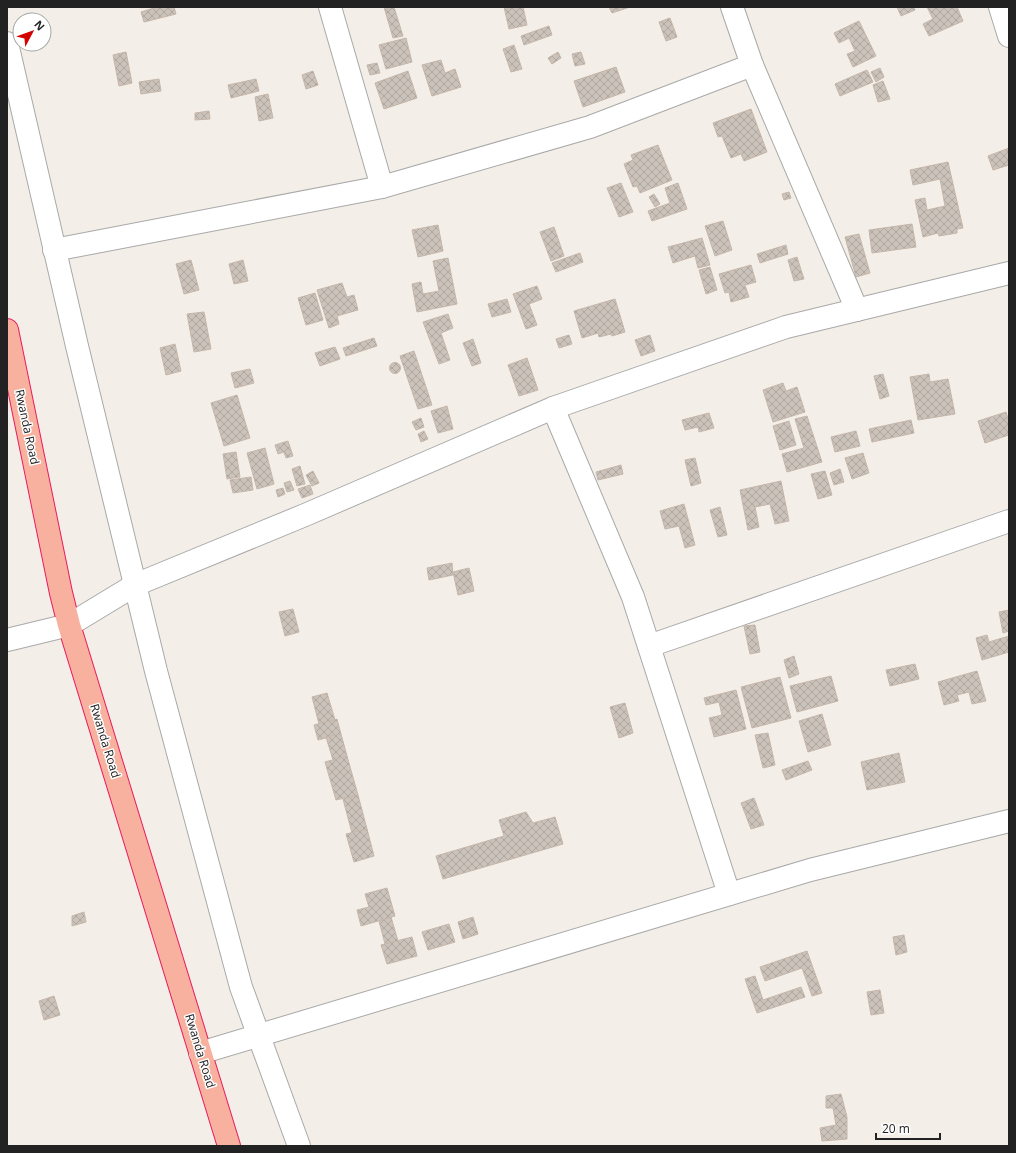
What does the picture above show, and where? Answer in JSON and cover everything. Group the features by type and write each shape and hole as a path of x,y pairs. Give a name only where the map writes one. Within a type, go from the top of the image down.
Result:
{"highway":[{"name":"Rwanda Road","path":"7,330 61,593 69,625 229,1146"}],"street":[{"path":"330,7 382,187"},
{"path":"732,7 752,65 857,310"},
{"path":"1000,7 1009,36"},
{"path":"7,43 76,346 158,679 241,987 299,1146"},
{"path":"54,250 382,187 590,127 752,65"},
{"path":"7,640 69,625 135,585 305,515 553,408 786,327 1009,273"},
{"path":"553,408 633,597 729,894"},
{"path":"649,646 1009,521"},
{"path":"200,1053 810,870 1009,821"}],"building":[{"path":"157,7 174,7 176,14 144,22 141,12"},
{"path":"384,7 394,7 403,36 393,38"},
{"path":"504,7 523,7 527,25 509,29"},
{"path":"609,7 630,7 612,13"},
{"path":"897,7 914,7 915,10 901,16"},
{"path":"927,7 957,7 963,21 929,36 923,24 933,19"},
{"path":"670,18 677,37 666,41 659,22"},
{"path":"859,21 876,56 853,67 847,54 855,51 849,38 839,43 834,33"},
{"path":"549,26 552,35 524,45 521,36"},
{"path":"406,38 412,62 386,69 379,45"},
{"path":"514,45 522,69 511,72 503,49"},
{"path":"126,52 132,83 119,86 113,55"},
{"path":"558,52 561,58 552,64 548,58"},
{"path":"581,52 585,64 575,66 572,54"},
{"path":"441,60 445,73 455,69 461,87 432,96 422,65"},
{"path":"377,63 380,73 370,75 367,65"},
{"path":"616,67 625,92 583,107 574,81"},
{"path":"880,68 884,77 876,82 871,72"},
{"path":"867,70 873,82 840,96 835,84"},
{"path":"313,71 318,85 306,89 302,75"},
{"path":"408,71 417,98 384,109 375,83"},
{"path":"159,79 161,91 141,94 139,82"},
{"path":"256,79 259,91 231,98 228,85"},
{"path":"883,81 890,99 878,102 873,85"},
{"path":"268,94 273,118 259,121 255,97"},
{"path":"751,109 767,152 744,161 741,154 731,158 722,136 718,137 713,123"},
{"path":"209,111 210,119 195,120 195,113"},
{"path":"658,145 672,180 640,193 637,186 633,187 624,164 633,160 631,155"},
{"path":"1009,148 1009,165 993,170 988,156"},
{"path":"948,162 963,228 957,229 957,233 939,236 938,233 923,237 915,200 925,198 927,210 945,206 940,179 913,185 910,170"},
{"path":"621,183 633,212 619,217 607,188"},
{"path":"678,183 687,209 652,221 648,211 670,203 665,188"},
{"path":"789,192 791,198 784,200 782,194"},
{"path":"654,194 660,204 655,207 649,197"},
{"path":"723,221 732,250 715,256 705,226"},
{"path":"912,224 916,247 872,253 869,230"},
{"path":"438,225 443,251 418,257 412,230"},
{"path":"554,227 564,256 551,261 540,232"},
{"path":"859,234 870,273 856,277 845,237"},
{"path":"702,238 710,265 698,268 695,256 673,263 668,247"},
{"path":"786,245 788,254 760,263 757,254"},
{"path":"580,253 583,262 556,272 552,263"},
{"path":"797,257 804,279 794,281 788,260"},
{"path":"448,258 457,304 417,312 412,284 421,282 423,294 439,291 433,261"},
{"path":"191,260 199,290 184,294 176,264"},
{"path":"243,260 248,281 234,284 229,264"},
{"path":"751,265 756,282 745,285 749,297 731,302 729,292 725,293 719,274"},
{"path":"710,267 717,290 706,294 699,270"},
{"path":"342,283 347,297 354,295 358,310 337,316 339,324 329,328 317,290"},
{"path":"537,286 542,299 529,304 537,325 526,329 513,294"},
{"path":"315,293 323,320 306,325 298,298"},
{"path":"507,299 511,312 492,317 488,304"},
{"path":"615,299 625,332 612,336 611,334 599,337 598,333 582,338 574,311"},
{"path":"204,312 211,349 194,352 187,314"},
{"path":"448,314 453,328 441,333 450,360 439,364 423,322"},
{"path":"569,335 572,344 559,348 556,339"},
{"path":"650,335 655,351 641,356 635,340"},
{"path":"374,338 377,346 346,356 343,348"},
{"path":"473,339 481,363 472,366 463,343"},
{"path":"175,344 181,371 166,375 160,348"},
{"path":"335,347 340,359 320,366 315,353"},
{"path":"414,351 432,405 418,409 400,356"},
{"path":"527,358 538,390 519,396 508,365"},
{"path":"395,362 399,364 401,368 399,372 395,374 391,372 389,368 391,364"},
{"path":"250,369 254,383 235,388 231,373"},
{"path":"883,374 889,396 880,399 874,376"},
{"path":"929,374 930,382 948,379 955,414 918,420 910,377"},
{"path":"783,383 786,391 797,387 805,412 773,422 763,390"},
{"path":"237,395 250,438 224,446 211,403"},
{"path":"447,406 453,429 438,433 431,411"},
{"path":"1006,412 1009,422 1009,435 985,443 978,421"},
{"path":"709,413 714,428 699,432 698,427 685,430 682,420"},
{"path":"807,416 822,462 787,472 782,454 804,448 795,419"},
{"path":"421,418 424,427 416,430 412,422"},
{"path":"911,420 914,433 872,442 869,429"},
{"path":"789,421 796,445 780,450 773,426"},
{"path":"424,431 428,439 421,442 418,434"},
{"path":"856,431 860,446 835,452 831,437"},
{"path":"288,441 293,456 286,458 284,452 278,454 275,445"},
{"path":"265,448 274,484 257,489 247,453"},
{"path":"236,452 240,477 227,479 223,454"},
{"path":"863,453 869,473 852,479 845,458"},
{"path":"695,458 701,483 691,486 685,460"},
{"path":"621,465 623,474 598,480 596,472"},
{"path":"300,466 305,484 297,486 292,469"},
{"path":"840,469 844,482 834,485 830,473"},
{"path":"313,471 319,483 312,486 306,475"},
{"path":"825,471 832,495 818,499 811,474"},
{"path":"251,477 253,490 233,493 230,480"},
{"path":"290,481 294,490 287,492 284,483"},
{"path":"781,481 789,521 775,524 770,504 755,507 759,527 748,530 740,490"},
{"path":"310,485 313,494 302,498 298,489"},
{"path":"283,488 285,494 278,497 276,490"},
{"path":"684,504 695,545 685,548 679,526 665,529 660,511"},
{"path":"720,507 727,535 718,537 710,510"},
{"path":"452,563 453,575 429,580 427,568"},
{"path":"469,568 474,591 458,595 453,572"},
{"path":"293,609 299,632 285,636 279,612"},
{"path":"1009,610 1009,631 1003,633 999,612"},
{"path":"755,625 760,652 750,654 744,626"},
{"path":"987,635 989,642 1009,636 1009,652 982,660 976,638"},
{"path":"794,656 799,674 789,678 784,660"},
{"path":"915,664 919,679 890,686 886,670"},
{"path":"977,671 986,701 972,704 969,692 957,695 959,701 944,705 938,682"},
{"path":"831,676 838,701 797,712 790,686"},
{"path":"780,677 791,718 752,728 741,687"},
{"path":"736,690 746,729 714,737 709,718 722,715 719,702 706,705 704,698"},
{"path":"327,693 335,720 319,724 312,697"},
{"path":"625,703 633,733 619,738 610,707"},
{"path":"822,714 831,745 808,752 799,721"},
{"path":"337,719 341,734 318,740 314,725"},
{"path":"768,733 775,765 763,768 755,735"},
{"path":"341,734 347,756 333,760 326,737"},
{"path":"899,753 905,782 867,790 861,762"},
{"path":"347,756 358,795 336,800 325,762"},
{"path":"808,761 812,770 786,780 782,770"},
{"path":"358,795 367,829 352,833 343,799"},
{"path":"754,798 764,825 751,829 741,803"},
{"path":"526,812 533,823 555,817 563,844 443,879 436,856 504,836 499,820"},
{"path":"367,829 374,856 354,862 346,834"},
{"path":"387,888 395,916 361,926 357,910 369,907 365,894"},
{"path":"84,912 86,922 72,926 72,916"},
{"path":"391,917 398,941 385,944 379,921"},
{"path":"473,917 478,934 463,939 458,922"},
{"path":"449,924 455,942 428,950 422,932"},
{"path":"904,935 907,952 896,955 893,937"},
{"path":"412,937 417,956 387,964 381,945"},
{"path":"807,951 822,993 812,996 802,968 765,981 760,967"},
{"path":"755,976 763,1000 801,987 805,997 757,1013 745,979"},
{"path":"880,990 884,1013 871,1015 867,992"},
{"path":"54,996 60,1015 44,1020 39,1001"},
{"path":"841,1094 847,1117 847,1139 822,1141 820,1128 836,1125 833,1108 826,1108 826,1096"}]}
